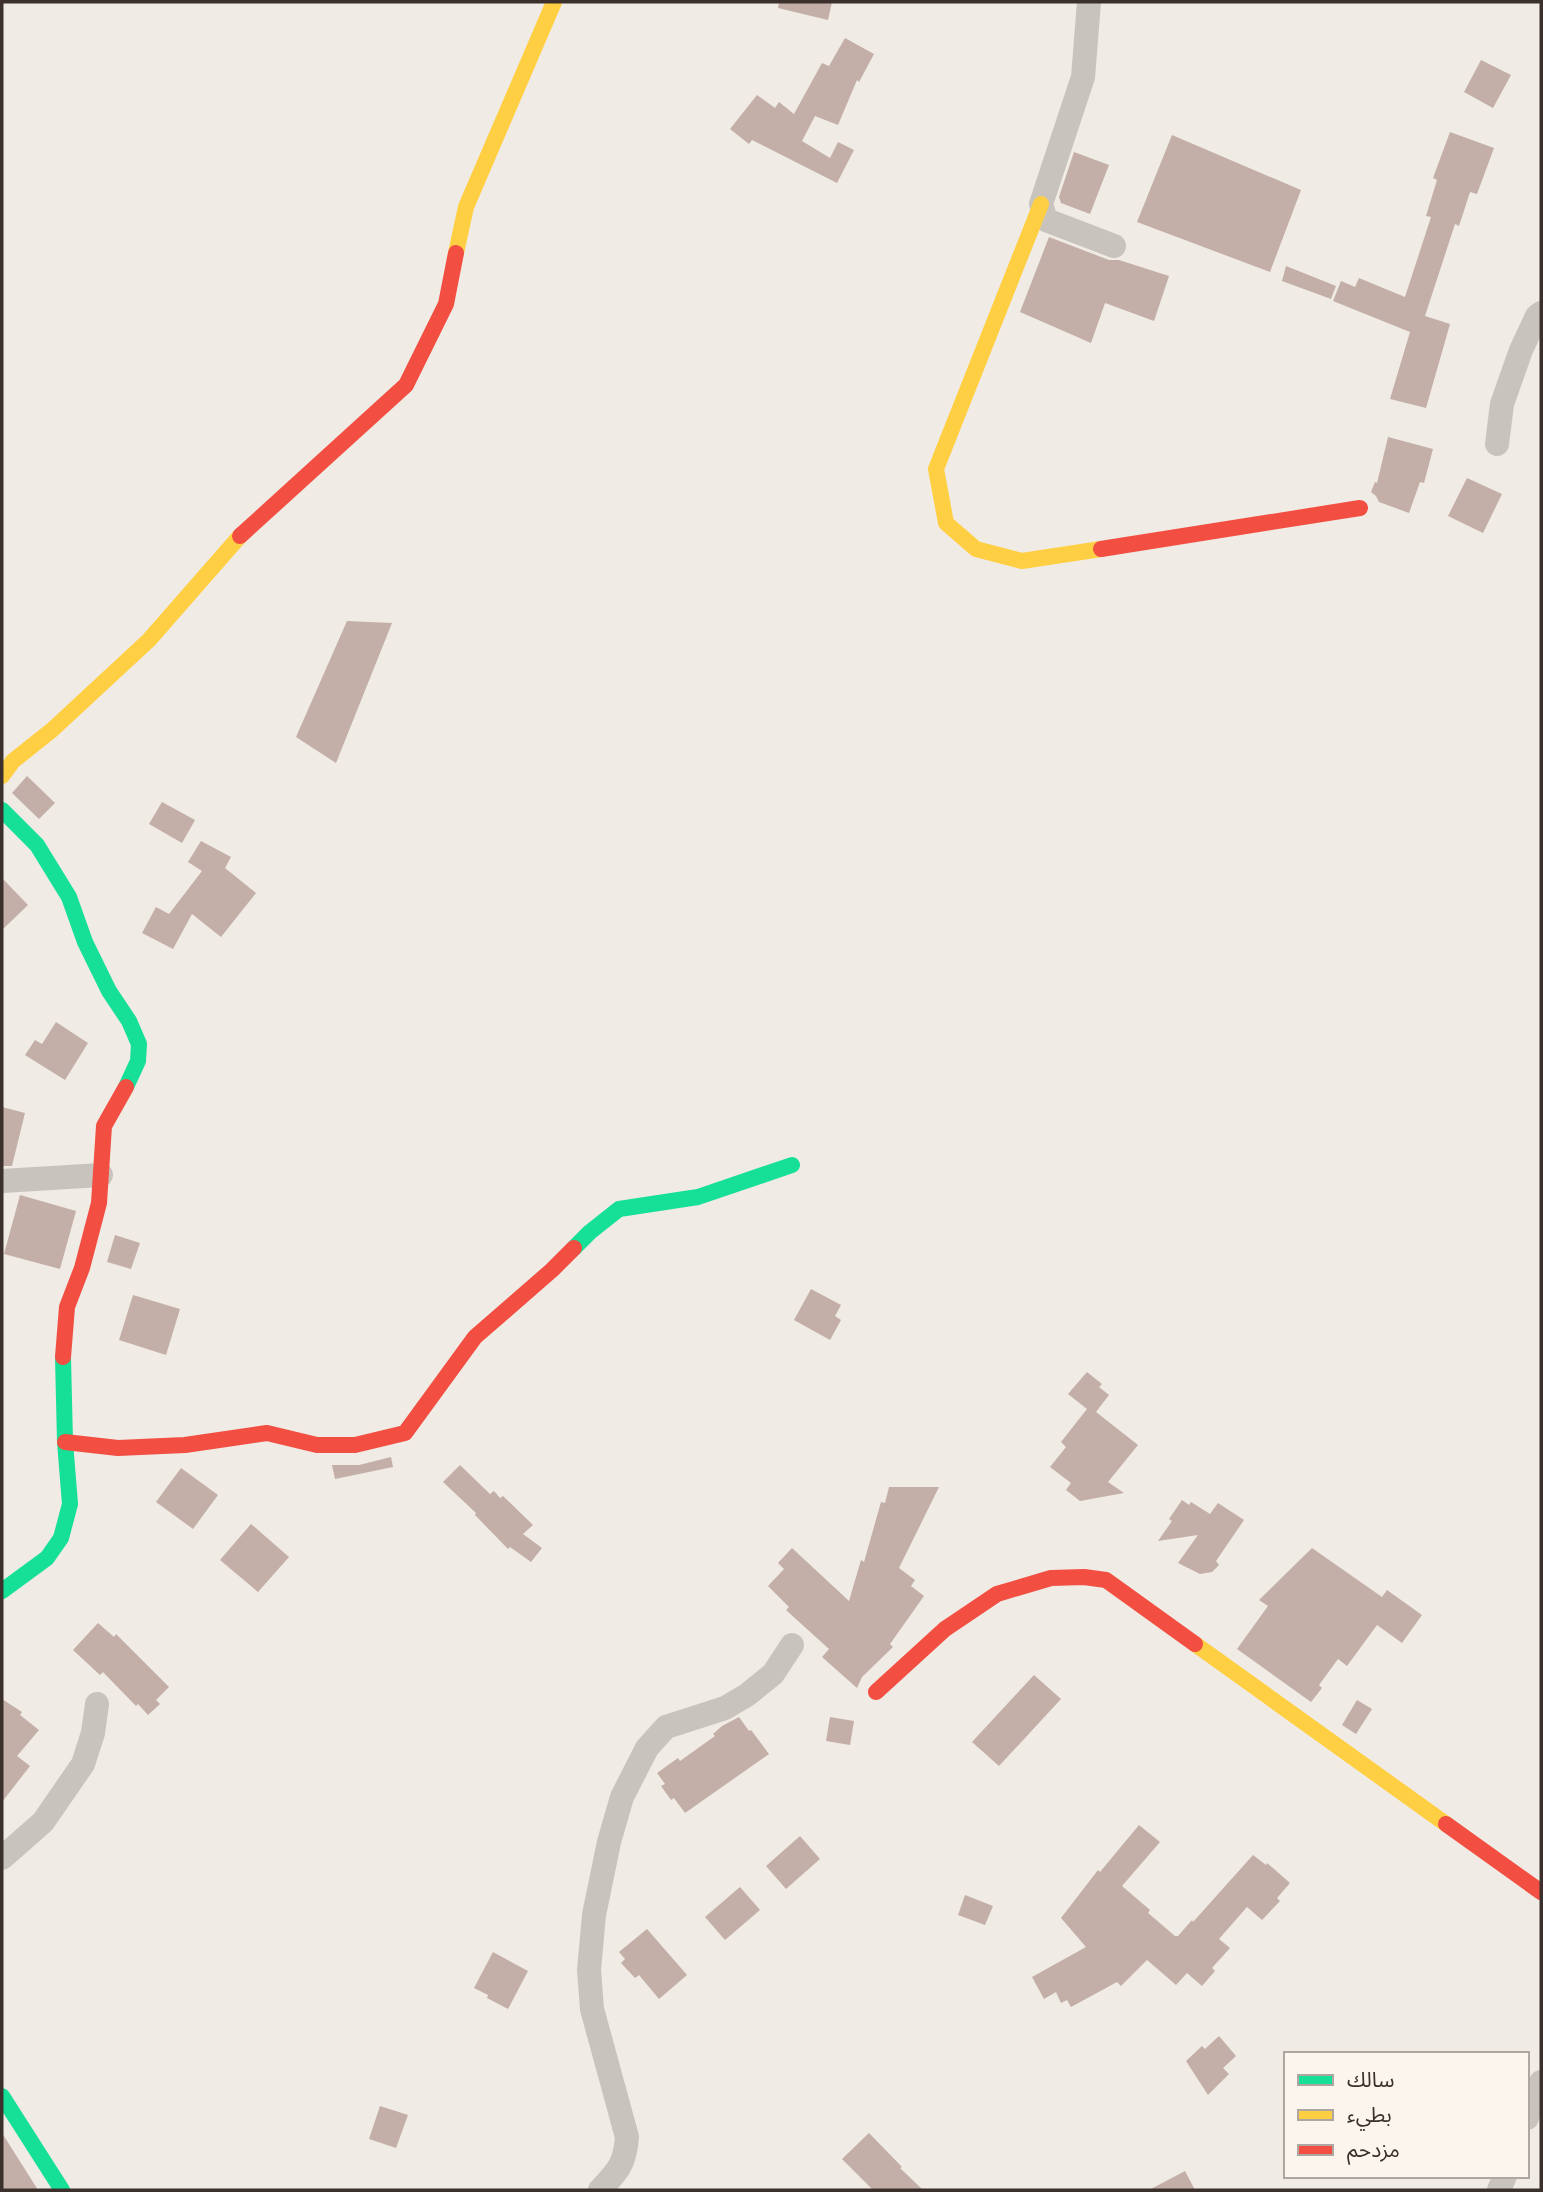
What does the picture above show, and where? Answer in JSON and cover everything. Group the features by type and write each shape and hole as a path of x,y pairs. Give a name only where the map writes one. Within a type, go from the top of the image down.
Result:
{"street":[{"path":"2,776 13,761 52,730 149,640 244,532 405,385 446,304 466,207 554,2"},
{"path":"1089,2 1083,77 1041,204 936,469 946,523 976,549 1022,561 1360,508"},
{"path":"1041,204 1046,220 1114,246"},
{"path":"1497,444 1502,404 1521,350 1541,313"},
{"path":"2,810 37,845 69,897 91,954 139,1044 135,1070 104,1126 99,1203 82,1268 67,1307 63,1363 70,1504 61,1538 47,1558 2,1591"},
{"path":"65,1442 118,1448 185,1445 267,1433 317,1445 355,1445 405,1433 475,1337 619,1209 698,1197 792,1165"},
{"path":"2,1181 101,1175"},
{"path":"876,1692 945,1629 997,1594 1051,1578 1084,1577 1106,1580 1541,1892"},
{"path":"600,2190 620,2169 627,2137 592,2008 589,1970 594,1915 609,1842 622,1797 647,1748 666,1727 725,1709 747,1695 773,1674 792,1646"},
{"path":"2,1858 43,1822 83,1764 93,1733 97,1704"},
{"path":"1529,2113 1541,2082"},
{"path":"4,2104 59,2188"}],"building":[{"path":"779,2 832,2 828,20 778,8"},
{"path":"845,38 874,54 859,82 857,80 838,125 815,116 802,141 830,158 838,142 854,150 837,183 752,140 749,144 730,129 757,95 775,108 779,102 794,114 822,63 829,66"},
{"path":"1481,60 1511,75 1493,108 1464,92"},
{"path":"1450,132 1494,148 1477,194 1470,192 1459,226 1455,224 1425,316 1450,324 1426,408 1390,399 1410,332 1333,301 1341,281 1355,287 1359,278 1405,297 1431,217 1426,216 1437,180 1433,178"},
{"path":"1172,135 1301,190 1270,272 1137,222"},
{"path":"1074,152 1109,165 1090,214 1061,203 1059,197"},
{"path":"1049,237 1109,260 1119,260 1169,276 1154,321 1105,303 1091,343 1020,312"},
{"path":"1286,266 1336,286 1331,299 1282,281"},
{"path":"1388,437 1433,449 1424,483 1420,482 1409,513 1379,502 1371,492 1375,482 1377,483"},
{"path":"1467,478 1502,494 1483,533 1448,516"},
{"path":"347,621 392,623 336,763 296,737"},
{"path":"27,776 55,803 39,819 12,793"},
{"path":"162,802 195,820 182,843 149,824"},
{"path":"201,841 231,857 225,868 256,893 221,937 192,914 173,949 142,933 156,907 169,914 202,871 188,862"},
{"path":"2,878 28,905 2,930"},
{"path":"56,1022 88,1043 65,1080 25,1055 35,1040 42,1044"},
{"path":"2,1107 25,1113 12,1166 2,1166"},
{"path":"20,1195 76,1211 60,1269 4,1254"},
{"path":"115,1235 140,1243 131,1269 107,1262"},
{"path":"811,1289 841,1305 835,1316 841,1320 830,1340 794,1320"},
{"path":"133,1295 180,1309 166,1355 119,1340"},
{"path":"1087,1372 1102,1384 1099,1387 1109,1395 1096,1412 1138,1445 1108,1482 1124,1493 1080,1501 1066,1490 1071,1483 1050,1467 1066,1447 1061,1442 1087,1409 1068,1394"},
{"path":"391,1457 393,1467 335,1479 332,1465 359,1465"},
{"path":"460,1465 490,1494 494,1491 500,1498 503,1496 533,1525 523,1534 542,1548 531,1562 510,1547 508,1549 443,1482"},
{"path":"181,1468 218,1495 193,1529 156,1502"},
{"path":"889,1487 939,1487 899,1568 915,1580 911,1586 924,1596 890,1644 893,1647 862,1677 857,1688 822,1657 829,1649 786,1610 789,1607 768,1586 784,1569 778,1563 792,1548 849,1601 861,1560 864,1562 881,1502 885,1503"},
{"path":"1182,1500 1189,1505 1191,1502 1210,1514 1218,1503 1244,1520 1216,1561 1219,1565 1212,1572 1200,1574 1178,1563 1198,1535 1158,1541"},
{"path":"251,1524 289,1557 258,1592 220,1560"},
{"path":"1312,1548 1382,1597 1387,1590 1422,1615 1402,1643 1377,1625 1347,1666 1338,1659 1319,1685 1322,1688 1311,1702 1237,1649 1268,1606 1259,1600"},
{"path":"98,1623 114,1637 116,1634 169,1687 156,1700 160,1704 148,1715 103,1672 100,1675 73,1650"},
{"path":"1034,1675 1061,1699 999,1766 972,1742"},
{"path":"2,1699 22,1712 20,1715 39,1730 17,1756 30,1766 2,1802"},
{"path":"1357,1700 1372,1709 1356,1734 1342,1725"},
{"path":"739,1717 769,1754 685,1813 661,1786 665,1784 657,1773 678,1758 680,1761 715,1736 713,1734 722,1726"},
{"path":"830,1717 854,1721 850,1745 826,1741"},
{"path":"1139,1825 1160,1842 1122,1886 1175,1936 1192,1920 1193,1922 1253,1855 1290,1883 1277,1898 1280,1901 1262,1920 1247,1907 1219,1939 1230,1948 1212,1968 1215,1971 1202,1986 1187,1973 1176,1985 1147,1960 1121,1986 1117,1982 1071,2007 1067,2000 1061,2003 1056,1992 1044,1999 1032,1977 1086,1947 1061,1918 1098,1870 1100,1872"},
{"path":"800,1836 820,1859 786,1889 766,1866"},
{"path":"740,1887 760,1910 725,1940 705,1917"},
{"path":"965,1895 993,1906 985,1925 958,1915"},
{"path":"647,1929 687,1975 659,1999 639,1975 635,1978 621,1963 625,1959 619,1952"},
{"path":"493,1952 528,1971 508,2009 474,1988"},
{"path":"1219,2036 1236,2056 1223,2068 1229,2074 1208,2095 1186,2061 1202,2046 1205,2049"},
{"path":"380,2106 408,2115 396,2148 369,2139"},
{"path":"2,2133 38,2190 2,2190"},
{"path":"869,2133 923,2190 873,2190 842,2159"},
{"path":"1185,2171 1195,2190 1149,2190"}],"traffic: fast":[{"path":"2,810 37,845 69,897 85,942 109,991 129,1021 139,1044 138,1061 126,1087"},
{"path":"574,1248 619,1209 698,1197 792,1165"},
{"path":"2,1591 47,1558 61,1538 70,1504 63,1357"},
{"path":"2,2096 62,2190"}],"traffic: slow":[{"path":"456,253 466,207 554,2"},
{"path":"1041,204 936,469 946,523 976,549 1022,561 1101,549"},
{"path":"2,776 13,761 52,730 149,640 240,536"},
{"path":"1195,1644 1446,1824"}],"traffic: jam":[{"path":"240,536 406,385 446,304 456,253"},
{"path":"1101,549 1360,508"},
{"path":"63,1357 67,1307 82,1268 99,1203 104,1126 126,1087"},
{"path":"65,1442 118,1448 185,1445 267,1433 317,1445 355,1445 405,1433 475,1337 574,1248"},
{"path":"876,1692 945,1629 997,1594 1051,1578 1084,1577 1106,1580 1195,1644"},
{"path":"1446,1824 1541,1892"}]}
